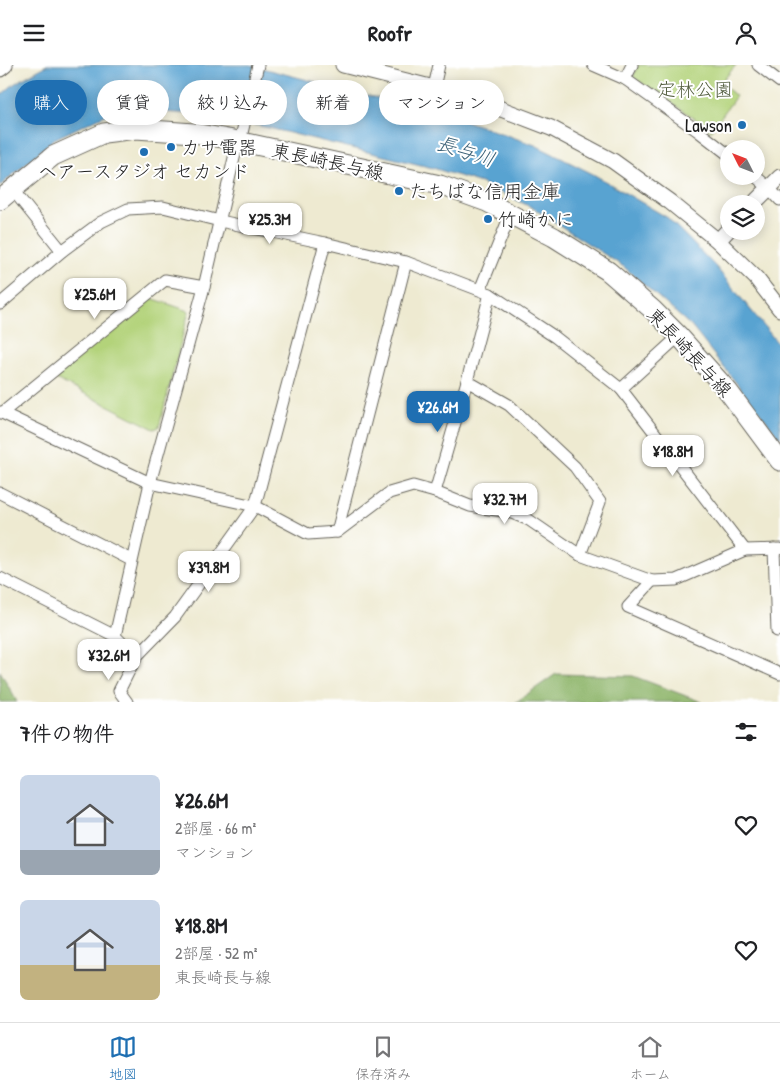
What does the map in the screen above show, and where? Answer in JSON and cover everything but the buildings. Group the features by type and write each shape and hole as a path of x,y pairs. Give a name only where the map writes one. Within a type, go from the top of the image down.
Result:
{"main road":[{"name":"東長崎長与線","path":"6,195 53,157 104,133 136,129 240,137 440,185 512,213 608,271 653,310 679,336 728,391 780,461"}],"street":[{"path":"0,69 4,65"},
{"path":"115,636 150,483 204,287 258,65"},
{"path":"343,65 405,80"},
{"path":"436,80 439,65"},
{"path":"593,65 626,79 720,148"},
{"path":"626,79 632,65"},
{"path":"758,65 780,82"},
{"path":"504,110 551,128 613,161 670,202 718,241 756,278 780,309"},
{"path":"762,195 780,177"},
{"path":"765,185 780,200"},
{"path":"6,195 62,251"},
{"path":"0,304 62,251 101,222 128,209 163,207 406,262 485,292 555,337 621,389 745,550"},
{"path":"435,492 467,381 485,292 512,213"},
{"path":"127,702 119,691 136,657 175,617 254,507 325,243"},
{"path":"338,532 406,262"},
{"path":"204,287 165,280 1,413 150,483 254,507 308,534 338,532 389,493 413,486 435,492 470,506 510,512 529,520 580,555 652,581 676,580 745,550 777,549 777,631"},
{"path":"621,389 679,336"},
{"path":"467,381 509,405 575,467 600,502 580,555"},
{"path":"0,493 131,560"},
{"path":"0,578 115,636 136,657"},
{"path":"652,581 628,607 780,674"}],"green space":[{"name":"定林公園","path":"638,65 736,65 721,83 736,96 711,131 633,77"},
{"path":"151,298 189,311 159,427 154,429 56,379 55,376"},
{"path":"0,671 17,702 0,702"},
{"path":"556,674 633,676 702,702 516,702"}],"water":[{"name":"長与川","path":"47,65 250,65 308,80 297,80 297,125 369,125 369,96 379,98 379,125 478,125 535,145 593,174 668,218 716,267 780,346 780,438 691,326 624,267 533,208 481,183 433,168 254,125 287,125 287,80 179,80 179,113 169,112 169,80 97,80 97,119 87,123 87,80 21,80"},
{"path":"14,84 15,125 84,125 54,139 0,186 0,96"}],"place":[{"name":"Lawson","path":"742,125"},
{"name":"カサ電器","path":"171,147"},
{"name":"ヘアースタジオ セカンド","path":"144,152"},
{"name":"たちばな信用金庫","path":"399,191"},
{"name":"竹崎かに","path":"488,219"}]}
